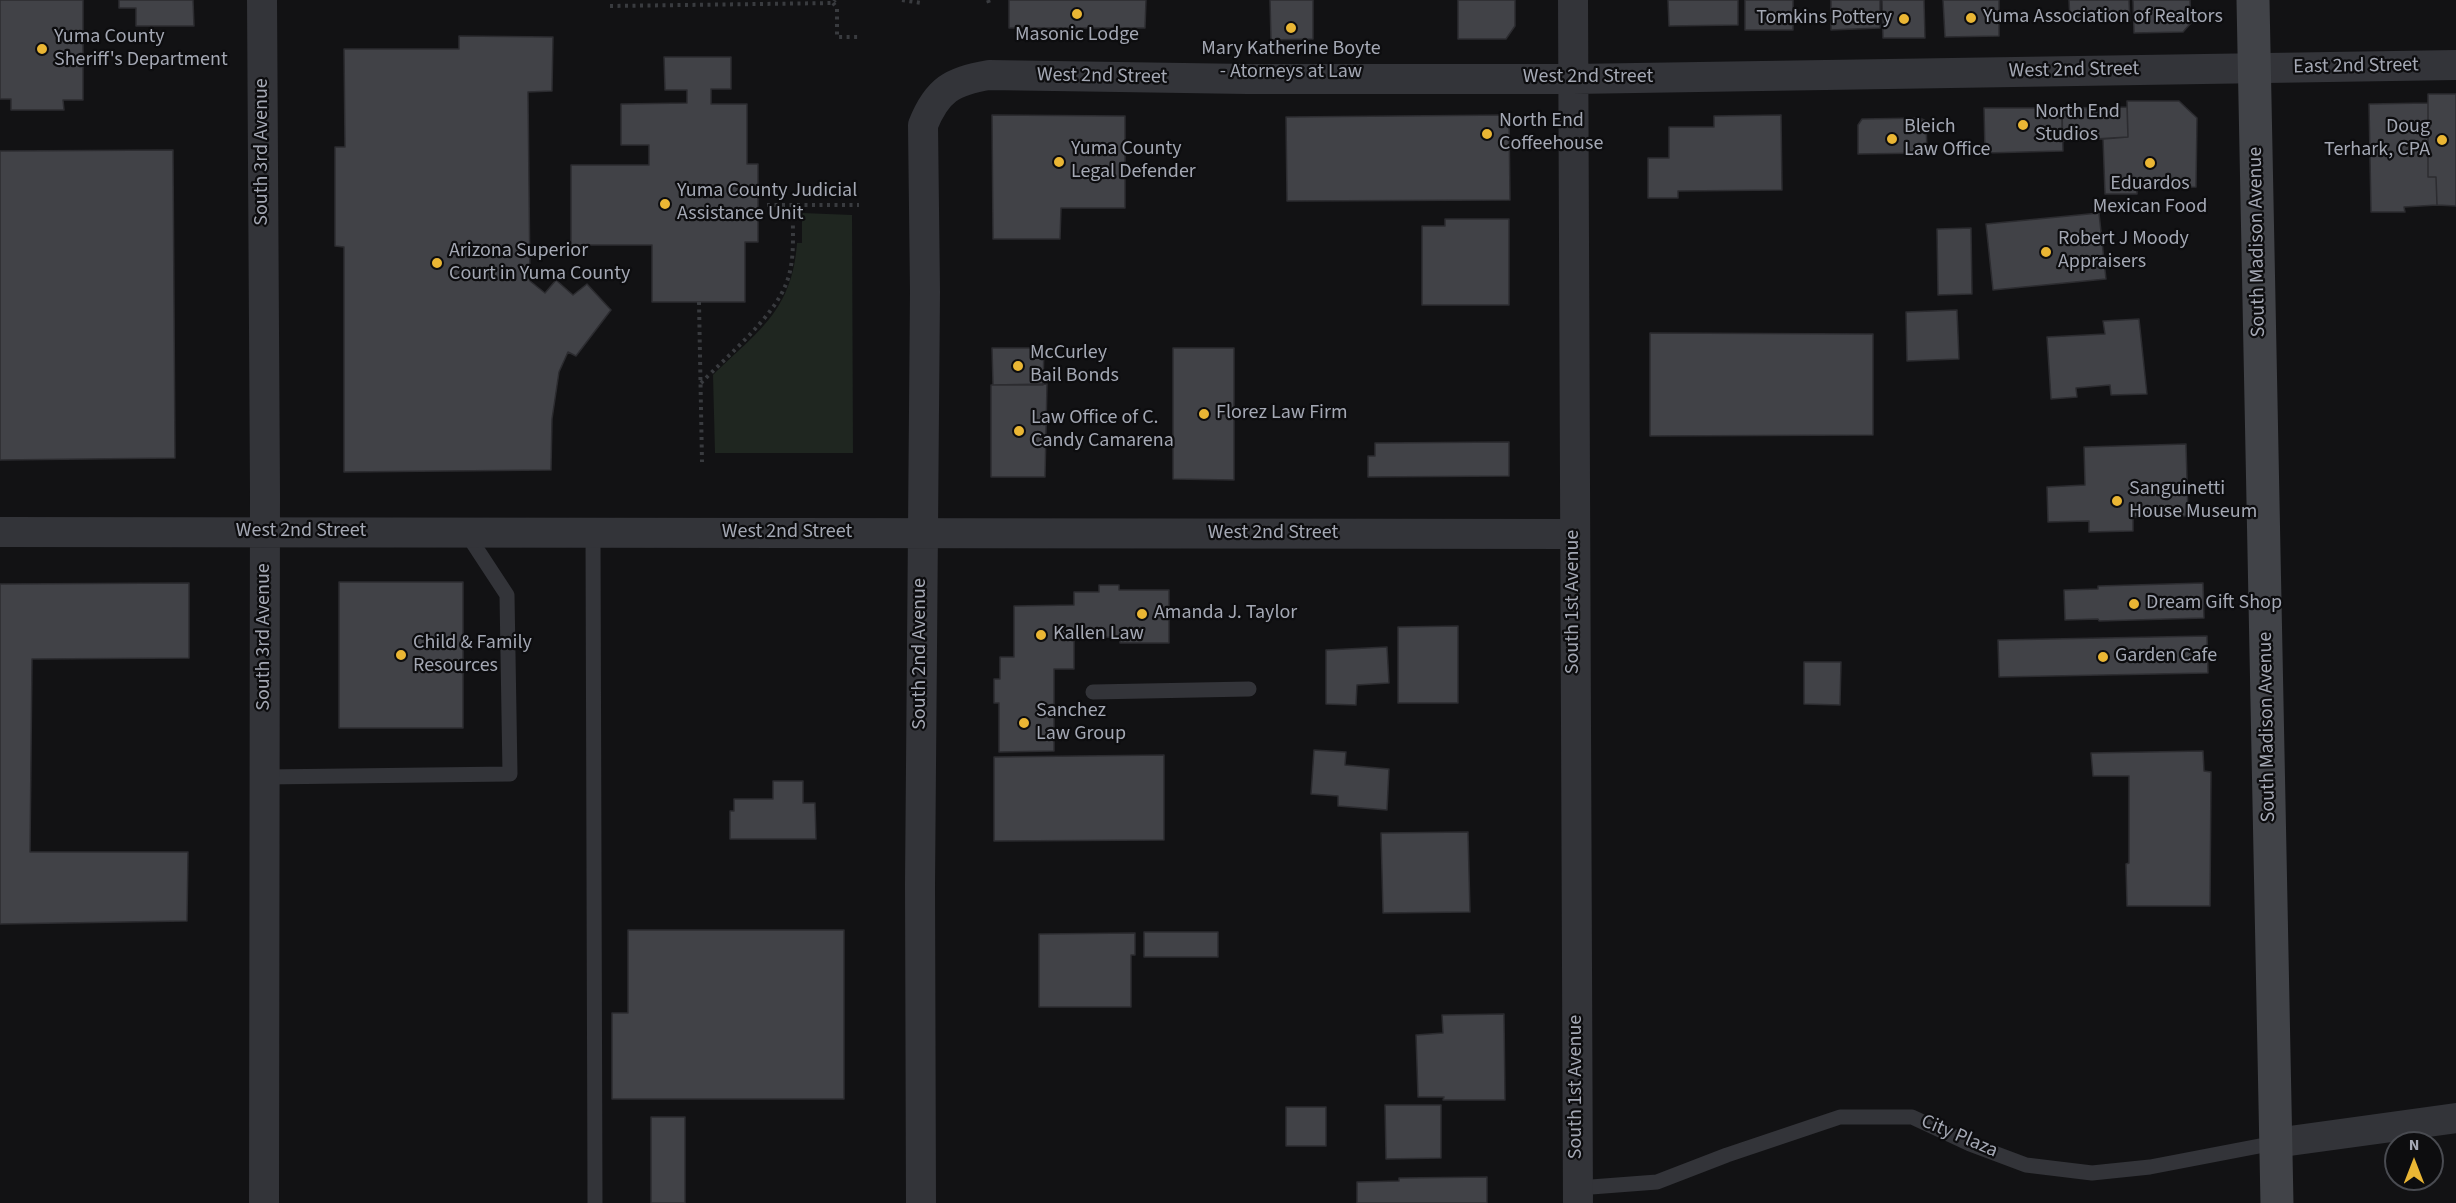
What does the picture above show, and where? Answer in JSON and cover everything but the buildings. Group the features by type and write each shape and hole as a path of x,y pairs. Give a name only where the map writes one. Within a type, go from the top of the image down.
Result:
{"street":[{"name":"South 3rd Avenue","path":"262,0 265,532 264,1203"},
{"name":"South 1st Avenue","path":"1573,0 1578,1195"},
{"name":"South Madison Avenue","path":"2253,0 2277,1203"},
{"name":"East 2nd Street","path":"2255,68 2456,65"},
{"name":"West 2nd Street","path":"930,106 947,88 966,79 989,75 1248,79 1573,79 2255,68"},
{"name":"South 2nd Avenue","path":"921,1203 920,884 925,292 923,125 930,106"},
{"name":"West 2nd Street","path":"0,532 1574,534"},
{"path":"2275,1143 2456,1118"}],"lane":[{"path":"593,533 595,1203"},
{"path":"265,777 510,774 507,595 467,534"},
{"path":"1093,692 1249,689"},
{"name":"City Plaza","path":"1578,1195 1657,1182 1726,1155 1840,1117 1912,1117 1970,1144 2026,1165 2092,1173 2150,1167 2275,1143"}],"path":[{"path":"902,0 921,3"},
{"path":"610,6 834,1 837,8 837,37 859,37"},
{"path":"767,205 859,205"},
{"path":"701,383 778,301 787,283 792,261 793,205"},
{"path":"699,302 702,462"}],"shaded area":[{"path":"802,213 852,215 853,453 715,453 713,375 758,332 780,303 794,266 797,243 802,243"}],"place":[{"name":"Masonic Lodge","path":"1077,14"},
{"name":"Yuma Association of Realtors","path":"1971,18"},
{"name":"Tomkins Pottery","path":"1904,19"},
{"name":"Mary Katherine Boyte - Atorneys at Law","path":"1291,28"},
{"name":"Yuma County Sheriff's Department","path":"42,49"},
{"name":"North End Studios","path":"2023,125"},
{"name":"North End Coffeehouse","path":"1487,134"},
{"name":"Bleich Law Office","path":"1892,139"},
{"name":"Doug Terhark, CPA","path":"2442,140"},
{"name":"Yuma County Legal Defender","path":"1059,162"},
{"name":"Eduardos Mexican Food","path":"2150,163"},
{"name":"Yuma County Judicial Assistance Unit","path":"665,204"},
{"name":"Robert J Moody Appraisers","path":"2046,252"},
{"name":"Arizona Superior Court in Yuma County","path":"437,263"},
{"name":"McCurley Bail Bonds","path":"1018,366"},
{"name":"Florez Law Firm","path":"1204,414"},
{"name":"Law Office of C. Candy Camarena","path":"1019,431"},
{"name":"Sanguinetti House Museum","path":"2117,501"},
{"name":"Dream Gift Shop","path":"2134,604"},
{"name":"Amanda J. Taylor","path":"1142,614"},
{"name":"Kallen Law","path":"1041,635"},
{"name":"Child & Family Resources","path":"401,655"},
{"name":"Garden Cafe","path":"2103,657"},
{"name":"Sanchez Law Group","path":"1024,723"}]}
